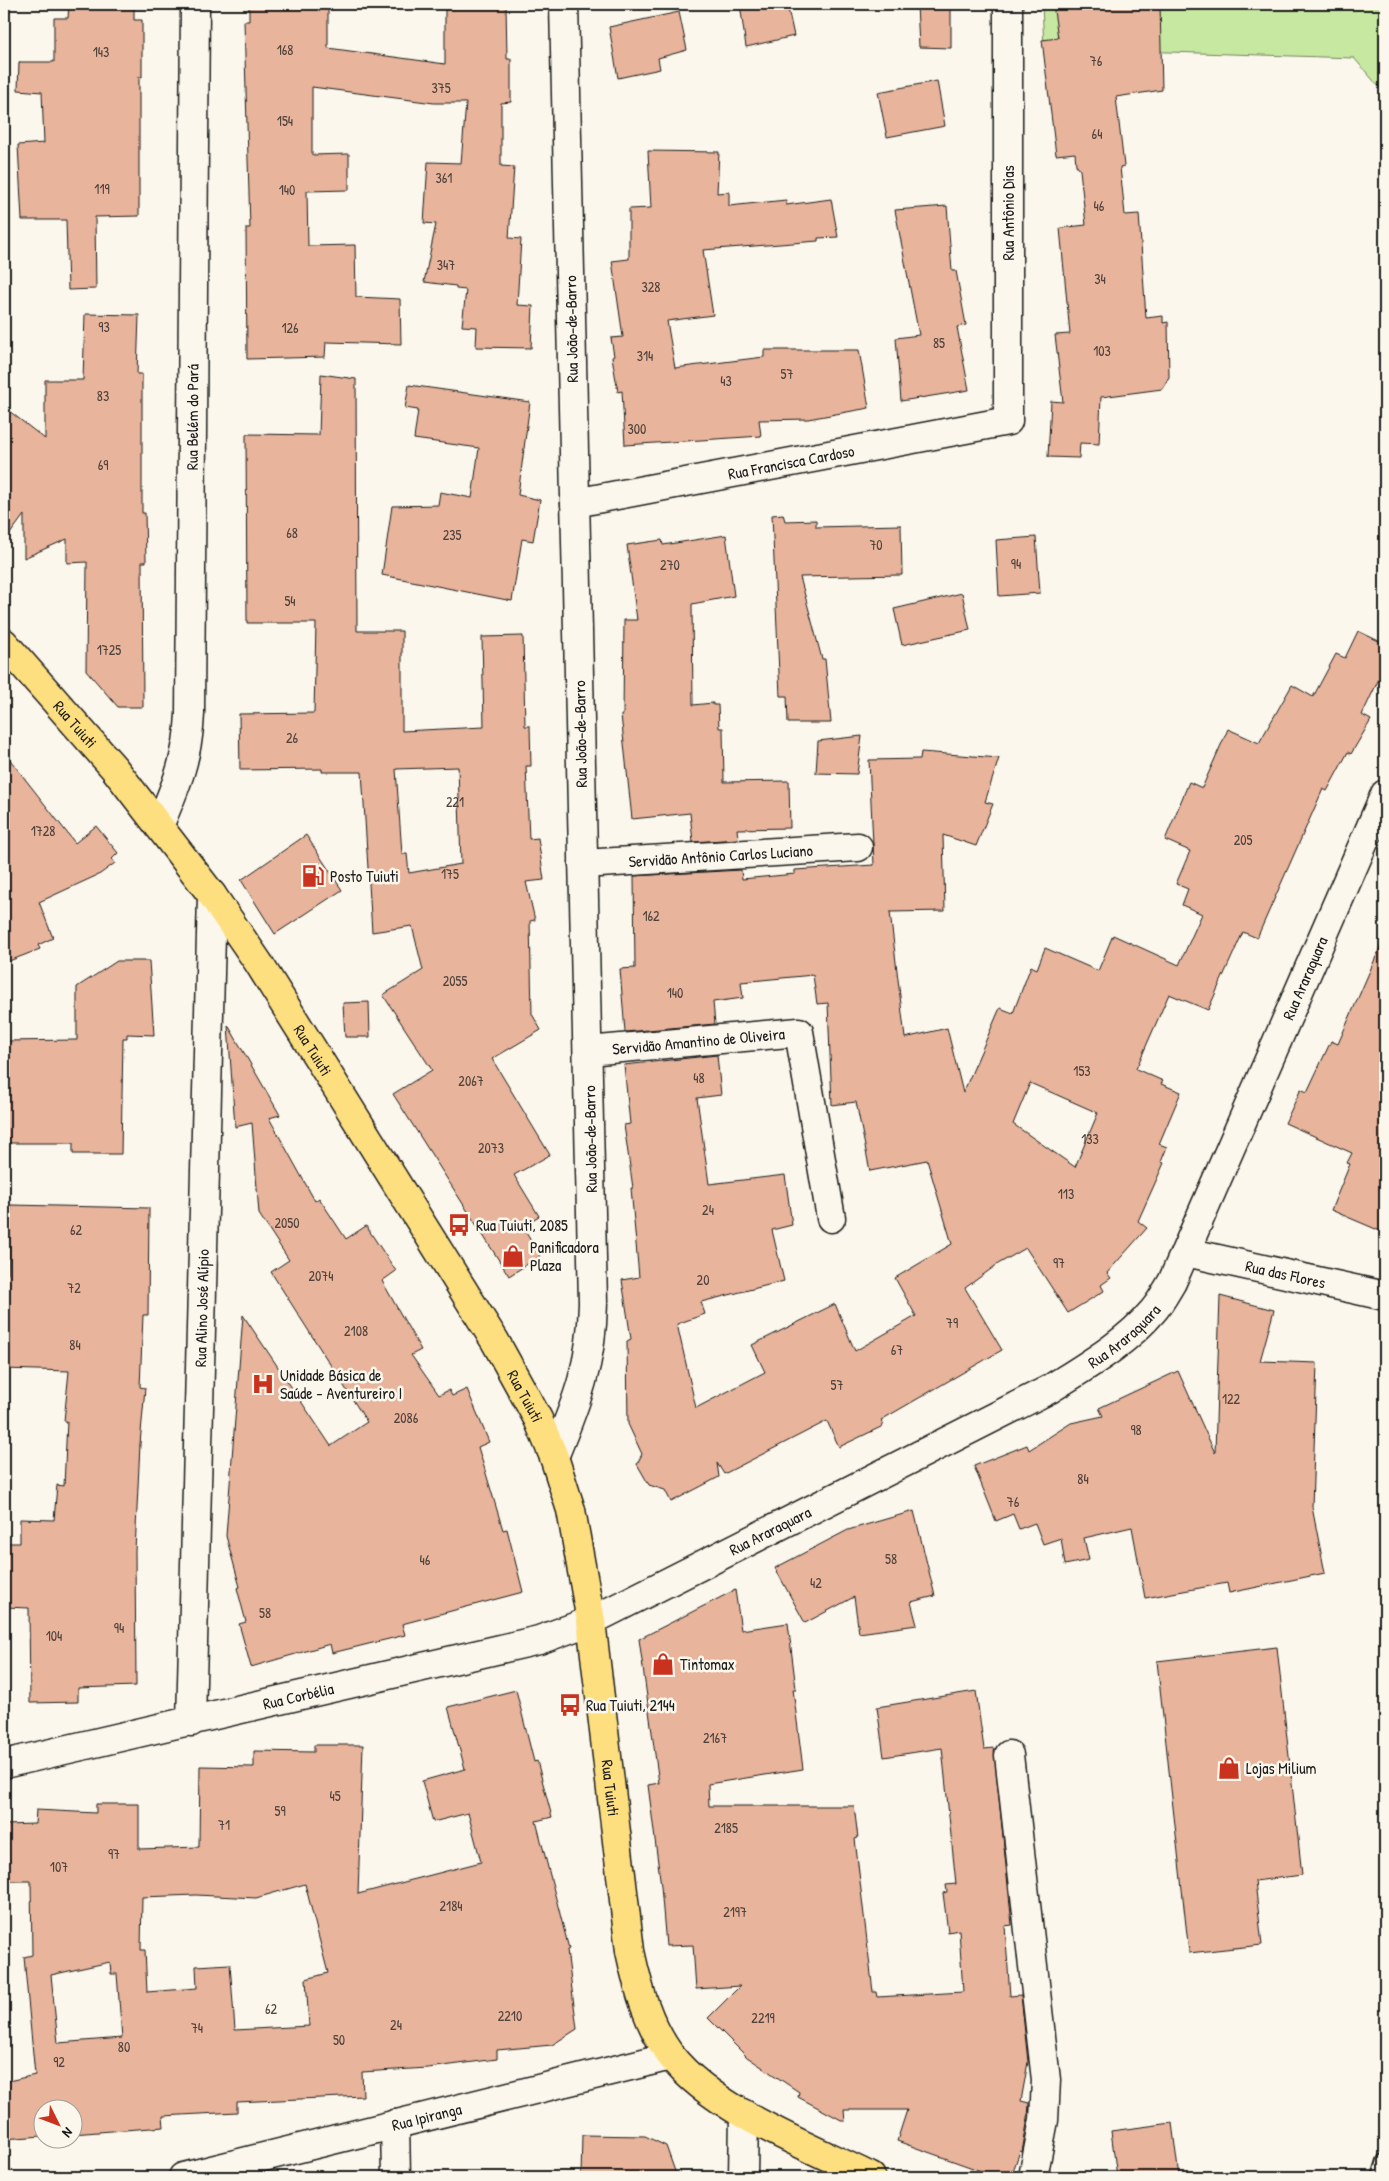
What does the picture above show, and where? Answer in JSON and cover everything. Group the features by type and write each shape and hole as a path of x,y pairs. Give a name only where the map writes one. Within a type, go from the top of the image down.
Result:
{"main road":[{"name":"Rua Tuiuti","path":"4,643 114,768 212,895 258,962 495,1341 534,1411 554,1457 571,1510 591,1621 630,1951 639,1993 653,2024 671,2056 692,2078 744,2114 871,2177"}],"street":[{"name":"Rua Belém do Pará","path":"159,826 183,770 189,741 195,4"},
{"name":"Rua João-de-Barro","path":"554,1457 584,1378 592,1337 588,1051 564,4"},
{"name":"Rua Antônio Dias","path":"1008,4 1008,422"},
{"name":"Rua Francisca Cardoso","path":"576,503 1008,422"},
{"name":"Rua Araraquara","path":"591,1621 1050,1389 1136,1329 1155,1310 1172,1282 1186,1252 1385,794"},
{"name":"Servidão Antônio Carlos Luciano","path":"583,864 858,847"},
{"name":"Rua Alino José Alípio","path":"191,1722 212,895"},
{"name":"Servidão Amantino de Oliveira","path":"588,1051 799,1032 832,1218"},
{"name":"Rua das Flores","path":"1186,1252 1385,1296"},
{"name":"Rua Corbélia","path":"4,1764 539,1640 591,1621"},
{"path":"1008,1755 1046,2080 1044,2120 1033,2177"},
{"name":"Rua Ipiranga","path":"183,2177 671,2056"},
{"path":"743,2177 744,2114"},
{"path":"395,2124 396,2177"}],"lane":[{"path":"1380,2177 1385,2161"}],"green space":[{"path":"1042,4 1385,4 1385,94 1354,58 1044,48"}],"building":[{"path":"69,4 134,4 134,20 142,20 142,77 139,77 139,216 95,217 96,289 68,290 66,220 22,220 18,145 44,143 42,92 18,90 19,62 54,62 54,18 68,18"},
{"path":"249,4 328,4 328,48 445,64 445,8 456,8 456,4 506,4 507,59 511,59 511,102 501,103 501,166 514,167 509,238 521,239 517,305 533,306 531,348 476,347 477,327 462,326 466,290 456,289 456,286 424,282 436,224 424,223 428,162 461,163 466,103 434,103 312,87 312,155 349,154 349,190 307,191 308,246 355,245 356,297 400,299 401,344 326,342 325,357 247,359 246,228 250,228 244,21 249,21"},
{"path":"740,4 787,4 794,36 746,47"},
{"path":"917,4 951,4 951,48 919,47"},
{"path":"1053,4 1160,4 1162,90 1116,97 1124,166 1120,167 1125,215 1139,214 1146,318 1163,316 1163,323 1168,322 1169,377 1162,389 1101,397 1099,444 1080,443 1079,458 1048,457 1051,401 1063,402 1055,335 1070,334 1060,228 1086,225 1080,170 1076,165 1075,153 1056,155 1042,40 1058,38"},
{"path":"679,12 687,50 658,58 660,69 618,78 609,27"},
{"path":"937,81 945,126 887,137 878,92"},
{"path":"648,151 719,152 717,193 729,192 729,206 786,200 786,205 831,199 838,237 818,238 818,241 703,250 713,315 667,321 675,368 764,357 764,350 859,350 869,408 808,419 759,420 761,436 625,445 622,391 618,392 612,357 614,356 611,338 623,337 612,261 629,259 629,209 651,208"},
{"path":"947,206 952,271 956,271 966,325 957,327 969,390 901,401 896,338 919,335 895,210"},
{"path":"85,314 139,315 137,374 142,374 142,513 145,513 146,562 142,562 143,707 118,707 86,670 87,562 67,563 67,539 24,558 24,515 4,542 4,407 45,439 45,380 83,380"},
{"path":"321,374 356,379 357,631 402,631 402,731 484,727 482,637 523,636 525,726 530,726 531,766 526,766 529,839 538,838 544,880 526,882 535,920 530,921 532,1014 541,1030 492,1059 550,1155 514,1175 539,1216 522,1226 540,1256 509,1276 393,1094 432,1070 383,995 423,970 412,926 372,932 362,772 322,772 322,769 240,770 239,714 314,713 316,623 247,623 246,434 319,435","holes":["458,767 461,864 409,873 407,854 402,854 396,769"]},
{"path":"409,385 530,402 518,495 540,500 533,541 522,539 512,601 382,575 392,506 438,505 440,492 472,498 479,448 414,439 418,410 405,408"},
{"path":"783,514 785,521 816,520 816,527 901,525 902,575 800,577 822,659 825,659 831,723 788,723 787,696 780,696 772,515"},
{"path":"726,535 734,596 692,604 693,705 713,703 713,705 718,705 719,728 723,728 724,782 789,781 790,828 737,829 738,839 693,842 690,813 632,819 621,715 623,715 624,620 637,620 627,545 662,540 663,545"},
{"path":"1036,537 1040,593 999,596 996,540"},
{"path":"962,593 970,630 902,645 894,609"},
{"path":"1358,631 1385,644 1385,666 1362,715 1371,720 1351,754 1348,752 1327,791 1323,789 1257,938 1243,932 1208,1010 1169,994 1136,1069 1163,1081 1161,1084 1181,1092 1159,1144 1167,1147 1161,1162 1164,1163 1138,1221 1147,1228 1107,1273 1111,1278 1101,1285 1104,1291 1068,1313 1026,1248 998,1264 965,1288 1002,1350 881,1420 883,1426 839,1447 827,1421 724,1474 717,1463 719,1477 671,1502 665,1490 649,1485 637,1464 642,1454 628,1424 627,1341 631,1339 622,1280 639,1277 631,1188 633,1188 624,1125 630,1124 624,1065 717,1055 721,1095 697,1098 709,1184 785,1175 792,1225 772,1230 784,1281 701,1302 705,1314 677,1324 696,1408 765,1372 752,1345 835,1304 855,1351 916,1316 895,1278 952,1244 927,1160 870,1171 856,1102 832,1105 828,1003 817,1004 813,975 741,982 743,998 713,1002 715,1024 625,1032 620,969 635,968 634,876 741,870 742,879 795,874 795,870 874,865 869,760 920,759 921,752 999,758 985,802 993,804 976,846 943,835 945,911 890,912 905,1038 947,1028 963,1093 1000,1008 1013,1013 1031,966 1037,969 1045,948 1098,971 1113,935 1179,965 1202,914 1182,905 1188,889 1176,884 1190,851 1165,840 1189,782 1202,788 1228,729 1259,743 1292,685 1313,697 1336,654 1345,658","holes":["1030,1083 1098,1113 1075,1167 1013,1124"]},
{"path":"862,736 857,774 816,773 818,741"},
{"path":"4,752 75,843 96,826 118,853 112,859 115,863 100,874 39,902 53,938 38,945 40,949 4,963"},
{"path":"306,835 342,890 275,934 241,880"},
{"path":"1385,936 1385,1233 1331,1210 1350,1164 1347,1163 1352,1153 1285,1123 1301,1089 1307,1092 1331,1041 1338,1044"},
{"path":"117,961 149,961 154,1035 127,1034 127,1038 123,1038 121,1154 73,1154 73,1143 4,1143 4,1041 77,1040 77,987"},
{"path":"369,1002 370,1037 345,1037 343,1003"},
{"path":"228,1025 280,1115 269,1118 315,1201 319,1198 346,1239 366,1226 396,1271 382,1281 421,1350 411,1355 439,1395 449,1390 452,1396 467,1389 489,1442 478,1447 503,1530 507,1529 523,1592 402,1624 405,1635 332,1653 330,1644 251,1667 239,1624 246,1622 237,1588 240,1587 226,1536 243,1315 331,1446 367,1422 271,1272 289,1260 259,1214 252,1123 235,1127"},
{"path":"11,1205 149,1208 148,1315 143,1315 140,1387 145,1388 140,1444 135,1551 136,1686 78,1688 78,1702 30,1703 29,1608 4,1607 4,1543 20,1543 20,1519 54,1520 57,1485 64,1486 67,1421 64,1421 69,1371 4,1369 4,1274 8,1274"},
{"path":"1220,1296 1274,1310 1260,1361 1317,1363 1312,1507 1325,1573 1229,1593 1227,1583 1145,1598 1132,1527 1084,1538 1089,1560 1065,1565 1061,1538 1043,1544 1035,1523 1019,1529 1013,1514 996,1521 974,1466 1027,1445 1029,1450 1071,1423 1103,1416 1099,1408 1178,1371 1215,1453"},
{"path":"914,1511 935,1596 911,1602 917,1625 859,1633 854,1597 805,1623 775,1568 848,1530"},
{"path":"735,1590 741,1630 788,1623 796,1689 793,1689 803,1769 708,1784 709,1806 854,1806 858,1838 855,1839 873,1992 876,1992 877,1997 963,1992 959,1930 948,1932 943,1893 947,1892 946,1885 956,1884 942,1748 884,1757 877,1707 976,1691 984,1749 994,1748 1012,1925 1005,1926 1010,1996 1021,1995 1028,2062 1021,2101 1029,2103 1028,2118 1022,2152 1020,2151 1011,2177 998,2177 897,2141 907,2110 844,2110 845,2122 798,2097 799,2092 747,2057 708,2018 740,1986 696,1989 693,1945 666,1946 661,1886 648,1785 659,1783 639,1639"},
{"name":"Lojas Milium","path":"1277,1647 1302,1875 1255,1881 1262,1945 1189,1953 1157,1661"},
{"path":"516,1690 534,1762 537,1761 552,1817 536,1821 569,1949 567,1950 577,2029 552,2045 497,2050 497,2059 428,2068 362,2072 363,2096 237,2102 237,2112 163,2116 164,2127 82,2133 82,2098 32,2098 32,2137 4,2139 4,2082 35,2075 24,1957 32,1955 31,1881 4,1881 4,1825 35,1824 36,1810 96,1813 96,1804 139,1804 139,1849 199,1847 200,1766 254,1767 254,1751 314,1752 314,1745 363,1745 358,1894 481,1862 468,1813 433,1822 422,1781 465,1769 448,1707","holes":["305,1884 328,1973 306,1979 309,2026 235,2030 230,1964 196,1966 197,1988 147,1992 145,1950 141,1950 142,1897 196,1895 256,1898","110,1962 111,1974 117,1974 122,2038 58,2043 51,1975"]},
{"path":"1172,2123 1179,2177 1117,2177 1111,2131"},
{"path":"582,2135 645,2136 666,2146 677,2177 581,2177"}],"place":[{"name":"Posto Tuiuti","path":"313,876"},
{"name":"Rua Tuiuti, 2085","path":"459,1225"},
{"name":"Panificadora Plaza","path":"513,1256"},
{"name":"Unidade Básica de Saúde - Aventureiro I","path":"263,1384"},
{"name":"Tintomax","path":"663,1664"},
{"name":"Rua Tuiuti, 2144","path":"570,1705"},
{"name":"Lojas Milium","path":"1229,1768"}]}
